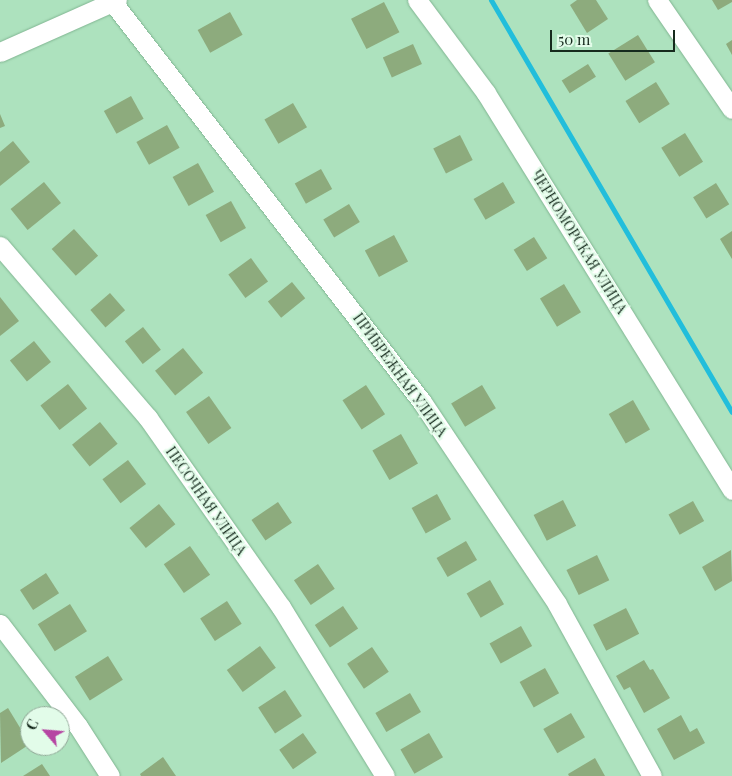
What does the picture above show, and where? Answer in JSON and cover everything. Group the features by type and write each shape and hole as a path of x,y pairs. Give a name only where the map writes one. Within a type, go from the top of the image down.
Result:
{"street":[{"name":"ЧЕРНОМОРСКАЯ УЛИЦА","path":"417,0 486,93 732,490"},
{"path":"657,0 732,109"},
{"path":"0,52 114,1"},
{"name":"ПРИБРЕЖНАЯ УЛИЦА","path":"114,1 422,402 557,604 652,776"},
{"name":"ПЕСОЧНАЯ УЛИЦА","path":"0,246 148,418 281,607 385,776"},
{"path":"0,624 78,726 110,776"}],"building":[{"path":"577,0 596,0 608,19 587,33 570,5"},
{"path":"712,0 732,0 732,2 718,10"},
{"path":"384,2 399,32 366,49 351,19"},
{"path":"230,12 243,35 210,53 198,30"},
{"path":"638,35 655,62 625,81 608,54"},
{"path":"732,40 732,55 726,44"},
{"path":"413,44 422,64 392,78 383,57"},
{"path":"588,64 596,77 570,93 562,80"},
{"path":"656,82 670,104 639,123 625,101"},
{"path":"131,96 144,119 116,134 104,111"},
{"path":"293,103 307,127 278,144 264,120"},
{"path":"0,114 5,126 0,128"},
{"path":"167,125 180,148 149,165 136,142"},
{"path":"685,133 703,162 679,177 661,148"},
{"path":"460,135 473,160 446,174 433,149"},
{"path":"13,141 30,162 0,186 0,152"},
{"path":"198,163 214,192 189,206 173,177"},
{"path":"321,169 332,189 306,204 295,184"},
{"path":"44,182 61,203 28,230 11,209"},
{"path":"503,182 515,203 486,220 474,199"},
{"path":"716,183 729,204 706,219 693,197"},
{"path":"231,201 246,228 221,242 206,215"},
{"path":"349,204 360,222 334,237 323,219"},
{"path":"74,229 98,256 76,276 52,249"},
{"path":"732,231 732,259 720,239"},
{"path":"394,235 408,261 379,277 365,250"},
{"path":"534,237 547,258 527,271 514,250"},
{"path":"251,258 268,281 245,298 228,274"},
{"path":"292,282 305,298 281,318 268,302"},
{"path":"564,284 581,312 557,327 540,298"},
{"path":"110,293 125,310 105,327 90,310"},
{"path":"0,297 19,321 0,336"},
{"path":"143,327 161,350 143,364 125,341"},
{"path":"34,341 51,362 27,381 10,361"},
{"path":"183,348 203,373 175,396 155,371"},
{"path":"68,384 87,408 60,430 40,406"},
{"path":"366,385 385,414 362,430 343,400"},
{"path":"482,385 496,408 465,427 451,404"},
{"path":"209,396 231,428 208,444 186,412"},
{"path":"633,400 650,429 626,443 609,414"},
{"path":"100,422 118,444 90,466 72,445"},
{"path":"401,434 418,463 389,480 372,450"},
{"path":"128,460 146,484 120,503 102,479"},
{"path":"437,494 451,519 426,533 412,508"},
{"path":"563,500 576,526 547,541 534,515"},
{"path":"693,501 704,521 680,535 669,515"},
{"path":"278,502 292,523 265,541 251,520"},
{"path":"159,504 175,524 146,548 129,528"},
{"path":"466,541 477,560 448,577 437,558"},
{"path":"190,546 210,575 184,593 164,564"},
{"path":"731,550 732,581 715,591 702,567"},
{"path":"597,555 609,580 579,595 566,570"},
{"path":"318,564 335,589 311,605 294,580"},
{"path":"46,573 59,593 33,610 20,590"},
{"path":"490,580 504,604 481,618 467,594"},
{"path":"227,601 242,624 215,641 200,618"},
{"path":"70,604 87,631 55,651 38,624"},
{"path":"343,606 358,628 330,647 315,625"},
{"path":"626,608 639,634 606,651 593,625"},
{"path":"521,626 532,646 501,664 490,643"},
{"path":"260,646 276,668 243,692 227,670"},
{"path":"372,647 389,672 364,689 347,664"},
{"path":"108,656 123,680 90,700 75,677"},
{"path":"644,660 650,670 653,669 670,698 644,713 630,687 624,690 616,676"},
{"path":"545,668 559,693 534,707 520,682"},
{"path":"285,690 302,716 275,733 258,707"},
{"path":"410,693 421,712 386,732 375,713"},
{"path":"8,708 20,728 20,751 1,763 0,713"},
{"path":"571,713 585,737 557,753 543,729"},
{"path":"681,715 690,732 697,728 705,743 674,760 657,729"},
{"path":"303,733 317,753 293,769 279,750"},
{"path":"429,733 443,757 414,774 400,750"},
{"path":"163,757 176,776 141,776 140,774"},
{"path":"595,758 605,776 569,776 568,774"},
{"path":"42,764 50,776 23,776"}],"waterway":[{"path":"491,0 732,412"}]}
